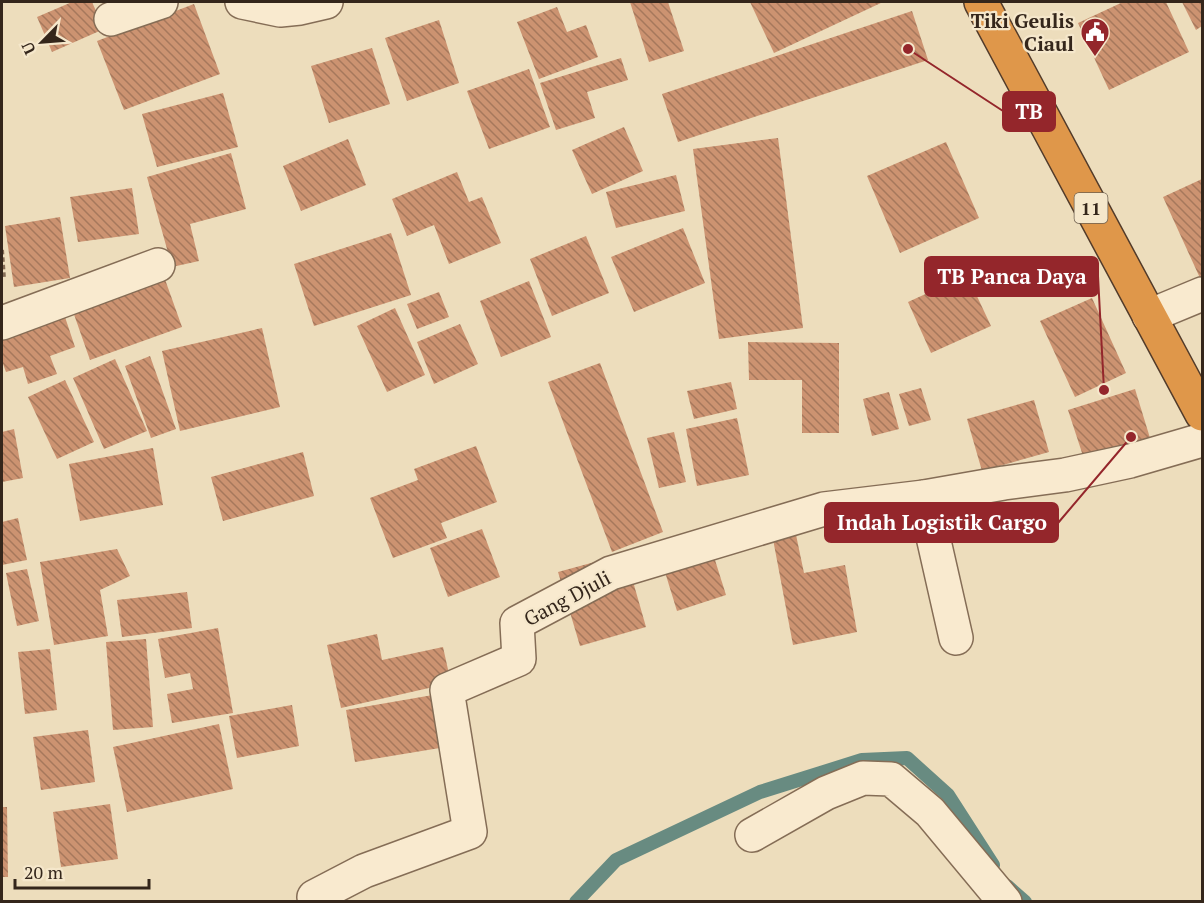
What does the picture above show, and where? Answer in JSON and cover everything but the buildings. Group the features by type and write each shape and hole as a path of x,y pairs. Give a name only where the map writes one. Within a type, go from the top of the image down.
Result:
{"highway":[{"name":"11","path":"981,2 1203,414"}],"street":[{"path":"111,19 161,2"},
{"path":"242,2 280,10 326,2"},
{"path":"2,323 158,265"},
{"path":"1149,316 1203,294"},
{"name":"Gang Djuli","path":"314,897 364,871 470,832 447,690 519,659 517,623 611,573 824,509 924,497 1065,475 1130,461 1203,440"},
{"path":"924,497 956,638"},
{"path":"752,835 826,793 864,778 891,779 930,812 1005,902"}],"waterway":[{"path":"576,902 616,860 760,792 862,760 907,758 948,795 993,865"},
{"path":"1007,886 1025,902"}],"place":[{"name":"TB","path":"908,49"},
{"name":"Tiki Geulis Ciaul","path":"1095,58"},
{"name":"TB Panca Daya","path":"1104,390"},
{"name":"Indah Logistik Cargo","path":"1131,437"}]}
